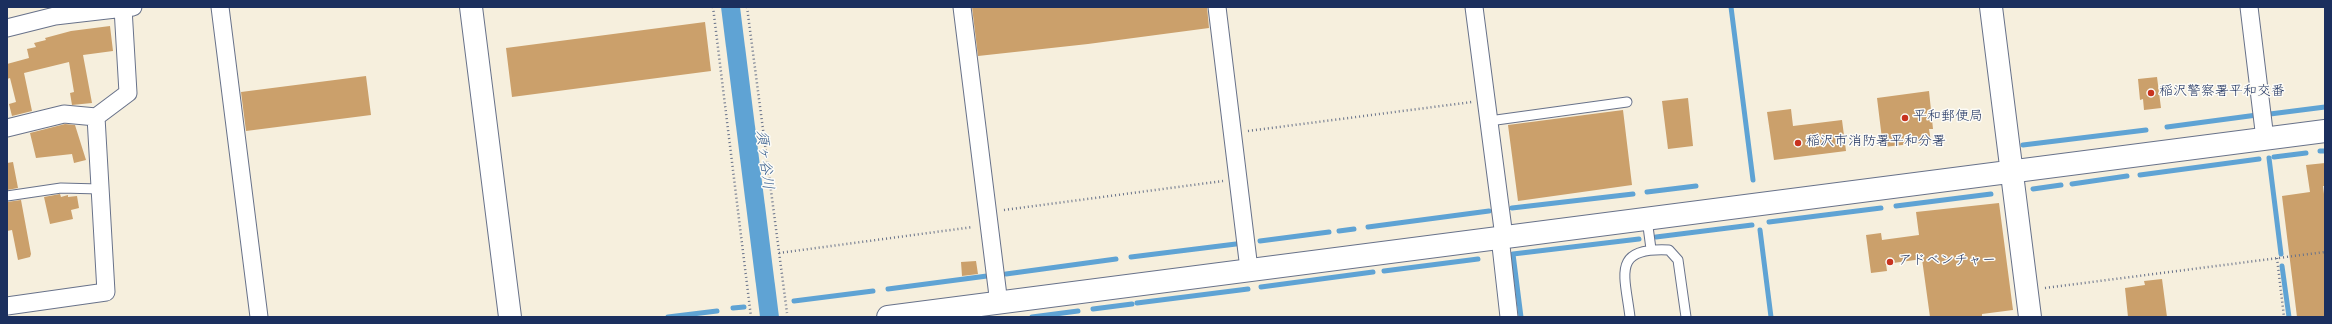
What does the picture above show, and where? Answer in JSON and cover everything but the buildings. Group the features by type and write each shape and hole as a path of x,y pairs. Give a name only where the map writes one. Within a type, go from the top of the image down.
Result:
{"street":[{"path":"220,7 259,317"},
{"path":"471,7 510,317"},
{"path":"962,7 999,304"},
{"path":"1216,7 1249,269"},
{"path":"1474,7 1489,121 1510,317"},
{"path":"1991,7 2030,317"},
{"path":"2249,7 2265,139"},
{"path":"7,28 54,12 128,8 128,93 96,117 64,114 7,128"},
{"path":"7,306 106,292 96,117"},
{"path":"888,317 999,304 1249,269 2325,131"}],"lane":[{"path":"1489,121 1626,102"},
{"path":"7,196 61,188 100,189"},
{"path":"1647,218 1650,249"},
{"path":"1630,317 1624,269 1628,259 1640,251 1650,249 1669,250 1678,260 1686,317"}],"path":[{"path":"713,7 752,317"},
{"path":"747,7 787,313"},
{"path":"1232,133 1486,100"},
{"path":"779,253 1238,179"},
{"path":"2027,290 2325,252"},
{"path":"2277,258 2284,317"}],"water":[{"path":"721,7 740,7 779,317 760,317"}],"waterway":[{"path":"1731,7 1753,180"},
{"path":"2270,114 2325,107"},
{"path":"2167,127 2257,114"},
{"path":"2023,145 2146,130"},
{"path":"2320,151 2325,151"},
{"path":"2274,157 2306,153"},
{"path":"2269,158 2281,254"},
{"path":"2140,175 2259,159"},
{"path":"2072,184 2127,176"},
{"path":"2033,189 2061,185"},
{"path":"1647,192 1696,186"},
{"path":"1512,208 1633,194"},
{"path":"1896,206 1991,194"},
{"path":"1769,222 1881,208"},
{"path":"1368,227 1489,211"},
{"path":"1656,237 1752,225"},
{"path":"1339,231 1354,229"},
{"path":"1760,230 1771,317"},
{"path":"1260,241 1329,232"},
{"path":"1521,317 1513,254 1639,239"},
{"path":"1131,257 1236,244"},
{"path":"1006,274 1116,259"},
{"path":"1384,271 1478,259"},
{"path":"2282,266 2289,317"},
{"path":"1261,287 1373,272"},
{"path":"888,289 987,276"},
{"path":"1137,303 1248,289"},
{"path":"794,301 873,291"},
{"path":"1093,309 1132,304"},
{"path":"733,308 744,307"},
{"path":"668,317 717,311"},
{"path":"1032,317 1078,311"}],"place":[{"name":"稲沢警察署平和交番","path":"2151,93"},
{"name":"平和郵便局","path":"1905,118"},
{"name":"稲沢市消防署平和分署","path":"1798,143"},
{"name":"アドベンチャー","path":"1890,262"}],"water label":[{"name":"須ヶ谷川","path":"763,160"}]}
